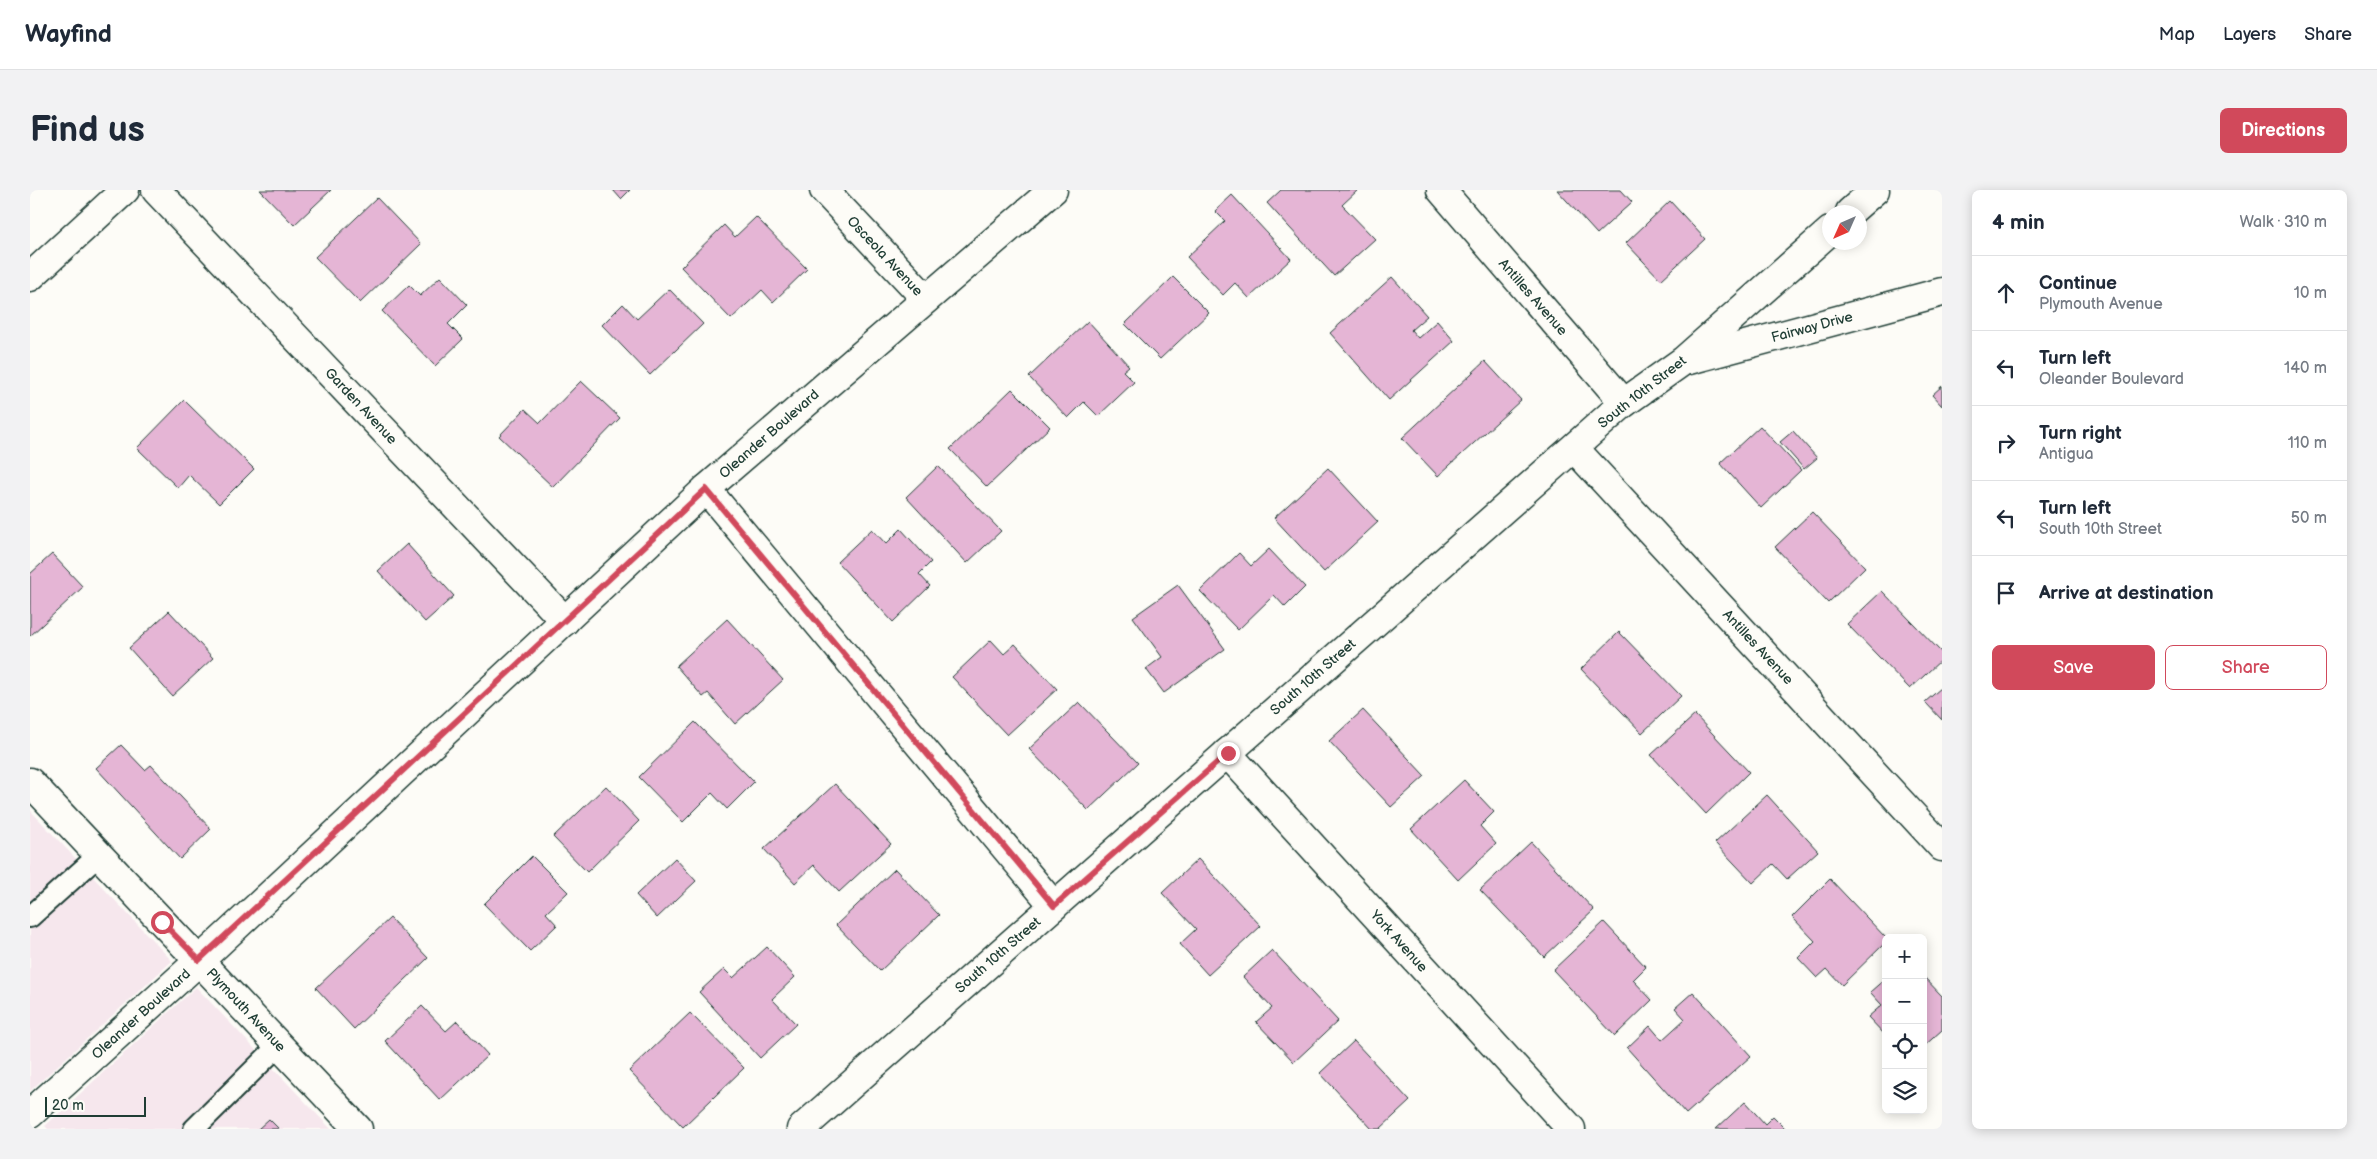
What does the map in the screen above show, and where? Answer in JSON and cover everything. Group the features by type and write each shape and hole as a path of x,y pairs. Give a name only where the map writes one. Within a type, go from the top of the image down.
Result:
{"street":[{"path":"30,277 125,190"},
{"name":"Garden Avenue","path":"156,190 565,622"},
{"name":"Osceola Avenue","path":"824,190 926,299"},
{"name":"Oleander Boulevard","path":"30,1114 565,622 706,489 1053,190"},
{"name":"Antilles Avenue","path":"1441,190 1624,403"},
{"path":"1858,205 1875,190"},
{"name":"South 10th Street","path":"801,1129 1624,403 1683,361 1822,238"},
{"name":"Fairway Drive","path":"1683,361 1942,292"},
{"name":"Antilles Avenue","path":"1574,448 1942,846"},
{"path":"706,489 1054,906"},
{"name":"York Avenue","path":"1228,753 1571,1129"},
{"name":"Plymouth Avenue","path":"30,782 358,1129"}],"lane":[{"path":"30,917 99,855"},
{"path":"194,1129 279,1045"}],"shaded area":[{"path":"30,810 172,961 30,1091"},
{"path":"196,987 331,1129 48,1129 45,1126"}],"building":[{"path":"260,190 331,190 294,225"},
{"path":"613,190 630,190 621,199"},
{"path":"1281,190 1358,190 1342,205 1375,239 1334,276 1267,203"},
{"path":"1557,190 1621,190 1632,202 1597,234"},
{"path":"1232,195 1291,259 1249,298 1235,283 1223,295 1187,257 1225,221 1215,211"},
{"path":"377,198 421,244 360,303 315,257"},
{"path":"1670,201 1705,239 1661,280 1626,243"},
{"path":"756,217 807,269 773,302 762,290 731,319 681,267 724,225 735,237"},
{"path":"440,277 467,305 448,324 463,339 435,366 382,311 409,285 420,296"},
{"path":"1173,277 1209,313 1160,359 1125,324"},
{"path":"1392,277 1427,316 1411,330 1418,338 1437,321 1454,341 1389,400 1330,333"},
{"path":"669,289 703,324 650,375 602,325 623,304 637,319"},
{"path":"1088,321 1129,366 1123,371 1134,382 1098,416 1084,402 1068,418 1029,377"},
{"path":"1485,361 1521,400 1438,476 1402,438"},
{"path":"581,381 620,418 553,487 499,436 525,409 540,423"},
{"path":"1942,386 1942,406 1932,395"},
{"path":"1012,389 1050,427 987,487 950,449"},
{"path":"184,400 254,469 219,504 189,475 178,488 137,448"},
{"path":"1760,426 1801,470 1761,508 1720,463"},
{"path":"1793,431 1817,458 1804,469 1780,442"},
{"path":"938,466 1001,531 967,563 906,497"},
{"path":"1328,468 1378,522 1324,572 1274,518"},
{"path":"1812,512 1865,567 1828,603 1775,547"},
{"path":"872,529 886,544 901,529 931,562 919,574 930,586 893,622 837,562"},
{"path":"407,544 454,596 425,622 378,571"},
{"path":"1269,549 1305,587 1285,607 1274,595 1238,630 1200,591 1239,553 1251,566"},
{"path":"52,554 83,587 30,636 30,574"},
{"path":"1178,585 1225,649 1164,693 1146,669 1162,657 1133,617"},
{"path":"1882,591 1942,653 1942,659 1910,689 1847,624"},
{"path":"169,611 213,658 172,696 129,648"},
{"path":"727,619 783,680 735,724 708,693 703,697 676,666"},
{"path":"1619,632 1681,696 1642,733 1581,669"},
{"path":"991,640 1004,654 1015,644 1057,689 1007,735 952,677"},
{"path":"1942,687 1942,720 1925,702"},
{"path":"1079,702 1138,763 1088,810 1029,749"},
{"path":"1363,710 1425,776 1391,807 1329,741"},
{"path":"1695,715 1749,772 1706,814 1651,755"},
{"path":"695,722 754,782 727,809 712,793 683,822 639,777"},
{"path":"121,745 145,770 151,765 211,829 180,859 96,768"},
{"path":"1464,780 1494,812 1480,826 1496,844 1458,880 1411,829"},
{"path":"835,784 891,844 839,892 814,865 795,883 764,849"},
{"path":"606,786 639,821 587,872 553,837"},
{"path":"1767,795 1818,851 1787,879 1773,864 1753,883 1715,843"},
{"path":"1531,842 1594,910 1544,957 1480,890"},
{"path":"532,856 568,892 546,913 557,925 530,951 484,904"},
{"path":"675,858 696,881 657,918 636,895"},
{"path":"1198,859 1261,926 1208,975 1180,944 1196,929 1162,893"},
{"path":"895,869 939,915 880,971 836,925"},
{"path":"1830,879 1882,934 1882,946 1842,985 1827,969 1817,978 1798,958 1815,941 1792,917"},
{"path":"390,918 428,958 354,1029 316,988"},
{"path":"1604,922 1646,967 1633,980 1652,1000 1615,1036 1553,970"},
{"path":"767,947 795,977 772,999 796,1024 760,1058 699,992 724,969 733,978"},
{"path":"1272,950 1338,1021 1294,1062 1256,1022 1272,1008 1243,977"},
{"path":"1927,980 1942,996 1942,1030 1927,1043"},
{"path":"1882,982 1882,1005 1870,992"},
{"path":"1693,992 1751,1056 1686,1114 1627,1048 1650,1026 1662,1040 1685,1019 1675,1008"},
{"path":"1882,1005 1882,1032 1868,1017"},
{"path":"422,1006 446,1031 457,1021 488,1055 440,1100 385,1041"},
{"path":"690,1013 744,1068 683,1127 629,1071"},
{"path":"1354,1041 1410,1101 1380,1129 1372,1129 1320,1073"},
{"path":"1745,1102 1765,1124 1773,1116 1786,1129 1716,1129"},
{"path":"269,1119 279,1129 258,1129"}],"route":[{"path":"162,922 199,960 706,489 825,628 1054,906 1228,753"}]}
